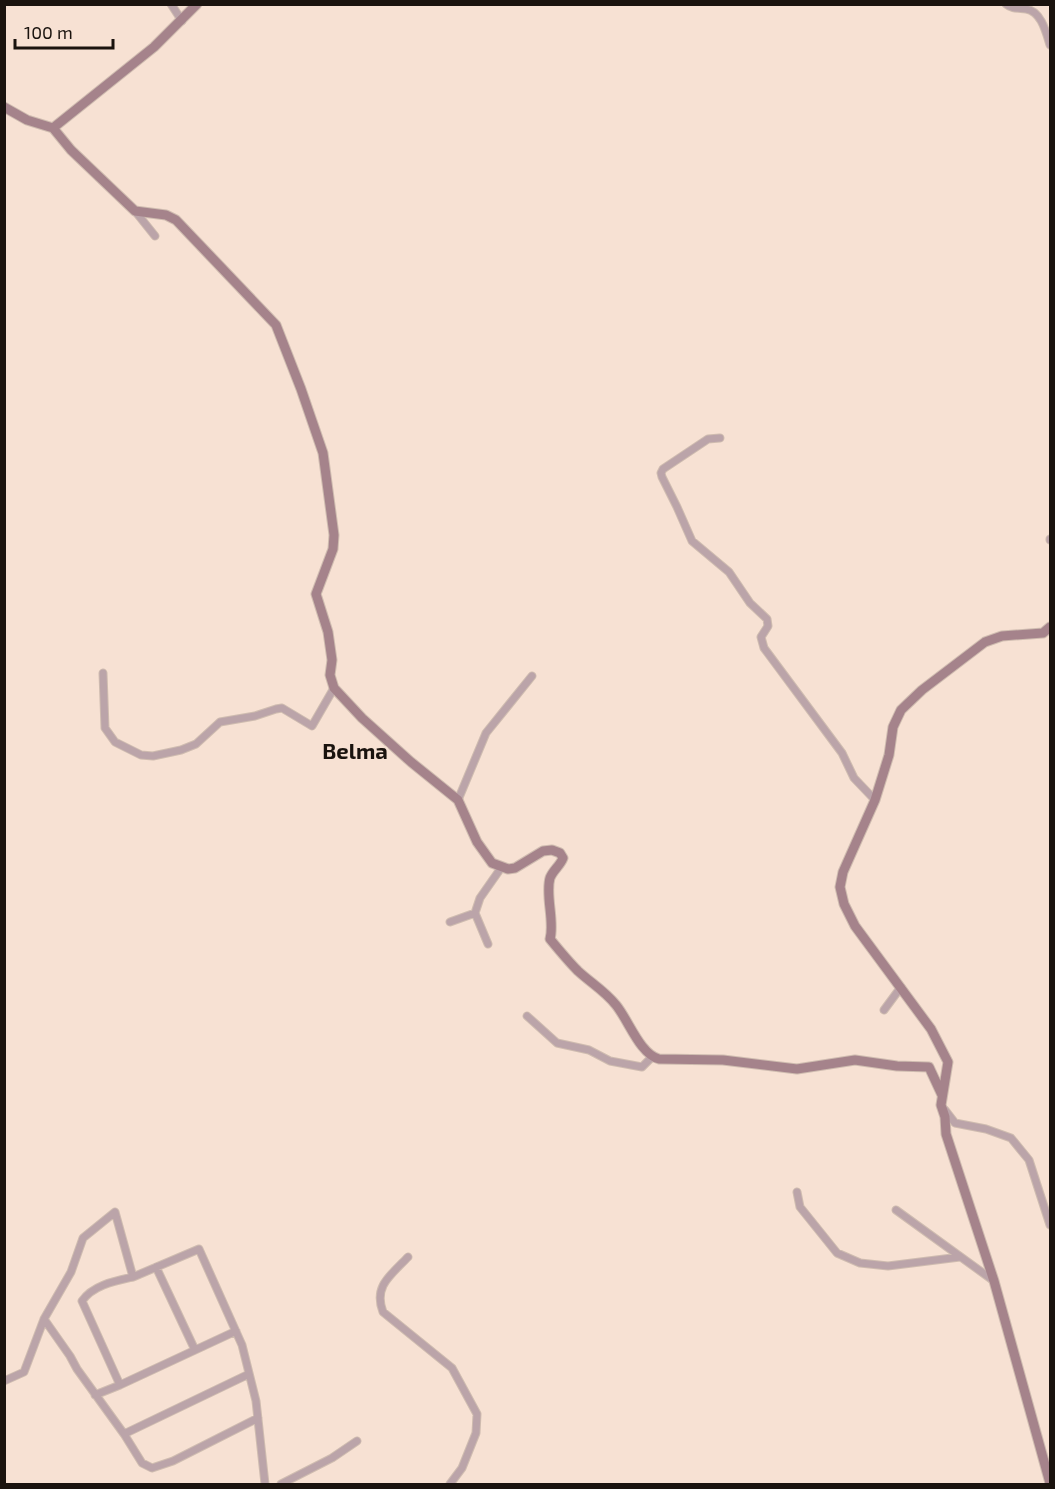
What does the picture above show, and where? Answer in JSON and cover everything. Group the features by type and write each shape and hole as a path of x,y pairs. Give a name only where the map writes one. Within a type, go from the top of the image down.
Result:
{"street":[{"path":"171,4 182,21"},
{"path":"53,128 154,47 197,4"},
{"path":"1006,4 1009,7 1030,9 1036,13 1050,45"},
{"path":"4,107 27,120 53,128 71,150 135,212 155,236"},
{"path":"135,212 166,214 177,220 276,325 301,389 322,453 334,535 333,549 316,594 328,632 332,660 330,675 334,688 378,733 458,800 477,842 492,863 501,868 515,868 543,851 552,850 560,853 561,863 550,878 552,932 550,939 579,972 599,987 617,1006 645,1050 652,1057 723,1060 797,1069 855,1060 897,1066 929,1067 942,1100 955,1123 986,1129 1011,1138 1029,1160 1050,1225"},
{"path":"720,438 702,442 663,469 662,477 692,541 729,572 750,603 767,619 769,623 761,637 764,648 836,745 854,778 875,800"},
{"path":"1050,629 1043,633 1002,636 985,642 922,690 901,710 893,727 889,754 875,800 843,872 840,887 844,904 855,926 931,1029 948,1062 942,1100 946,1134 994,1281 1050,1483"},
{"path":"103,673 105,728 115,742 123,747 141,755 153,756 196,744 220,722 255,716 276,709 282,708 312,726 334,688"},
{"path":"458,800 486,733 532,676"},
{"path":"488,944 475,913 480,898 501,868"},
{"path":"450,922 475,913"},
{"path":"884,1010 901,987"},
{"path":"527,1016 557,1043 589,1050 610,1060 642,1067 652,1057"},
{"path":"796,1192 800,1207 837,1253 860,1263 888,1266 960,1257"},
{"path":"896,1210 994,1281"},
{"path":"4,1381 24,1372 44,1319 71,1272 83,1238 115,1212 133,1277"},
{"path":"120,1385 82,1301 87,1294 111,1282 133,1277 200,1249 242,1345 256,1401 265,1485"},
{"path":"408,1257 382,1284 379,1302 383,1312 452,1368 477,1414 476,1433 462,1468 450,1485"},
{"path":"156,1267 195,1350"},
{"path":"44,1319 142,1463 152,1468 172,1461 258,1418"},
{"path":"95,1395 236,1330"},
{"path":"124,1434 249,1374"},
{"path":"281,1485 332,1458 357,1441"}],"district":[{"name":"Belma","path":"355,750"}]}
